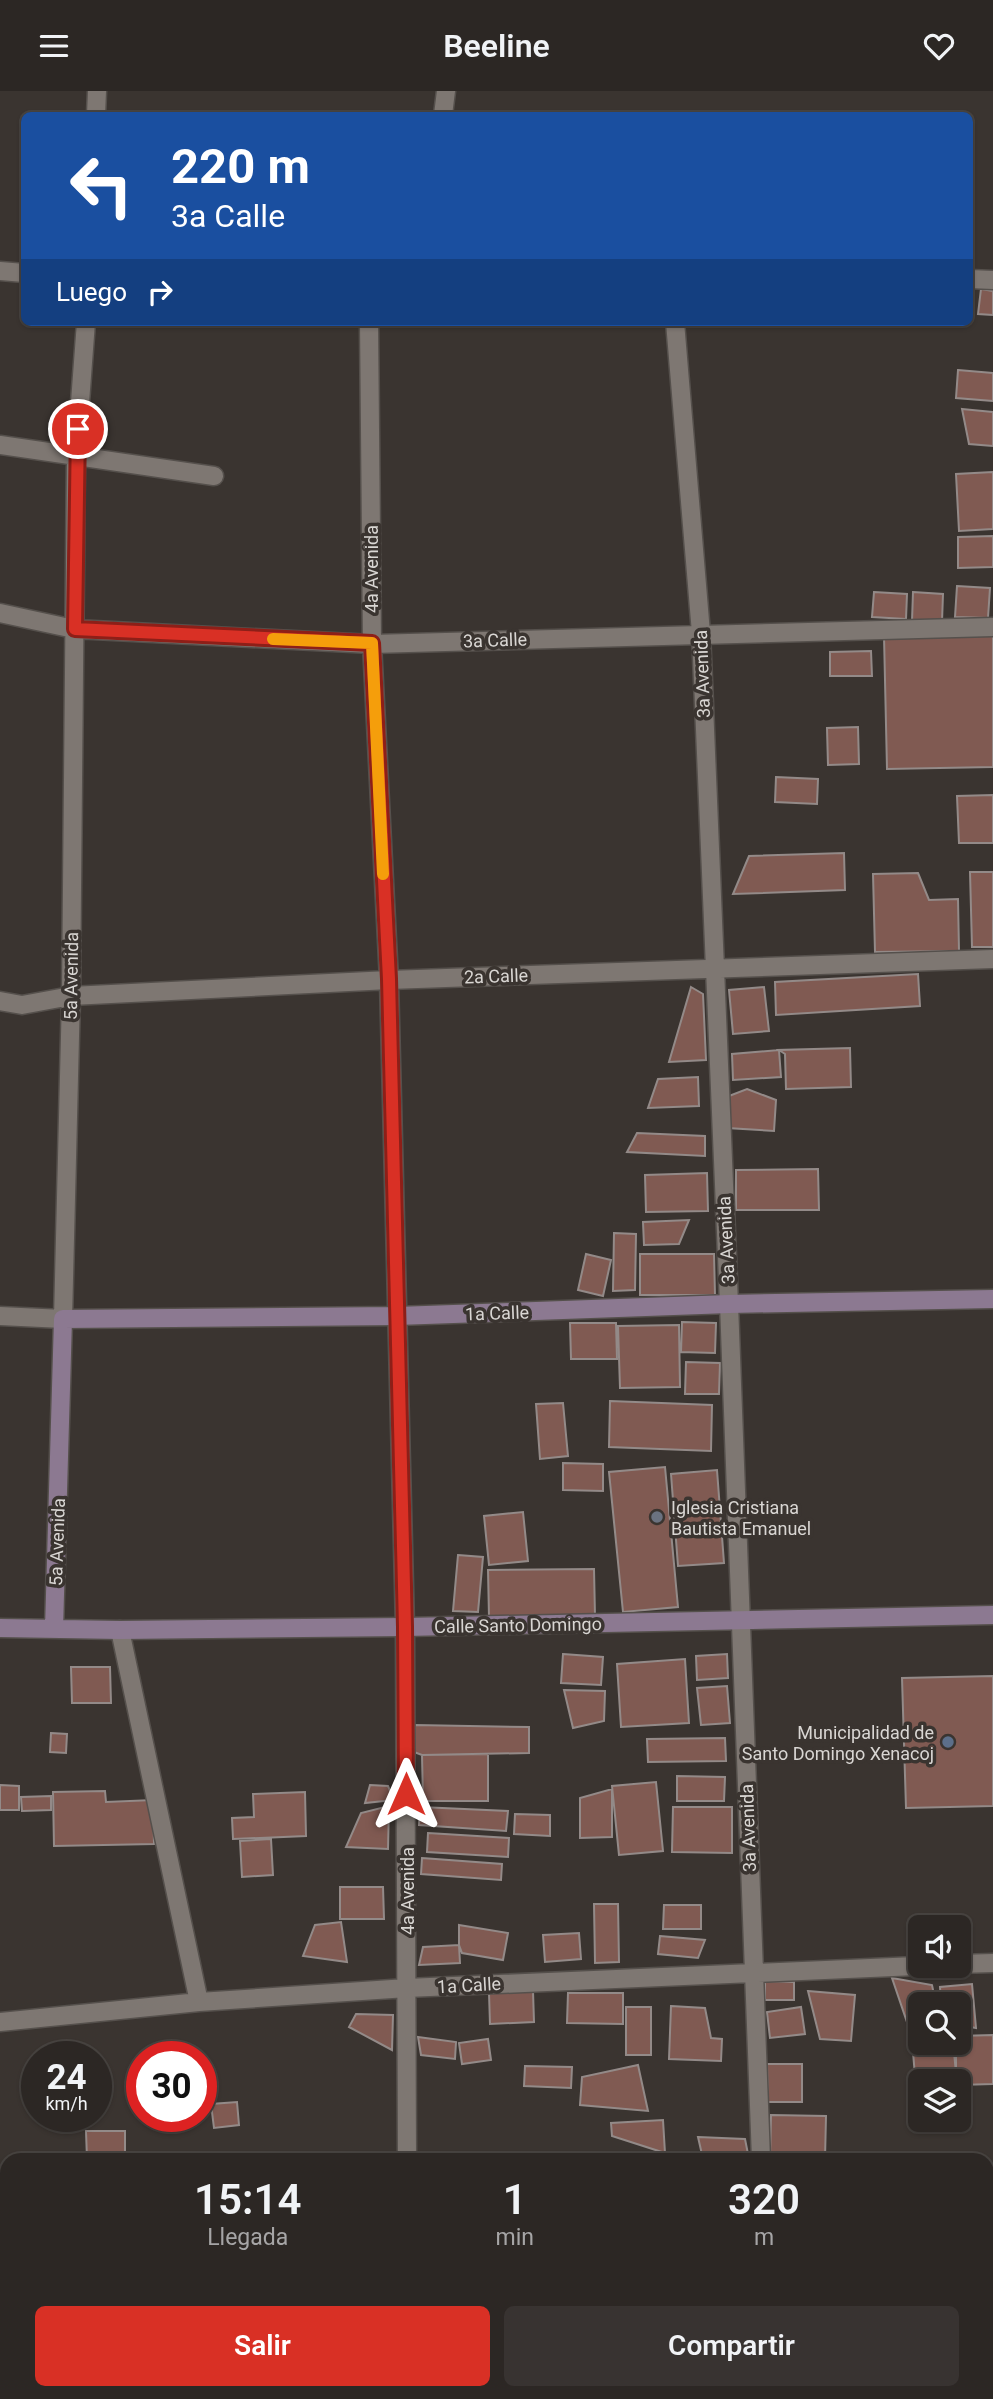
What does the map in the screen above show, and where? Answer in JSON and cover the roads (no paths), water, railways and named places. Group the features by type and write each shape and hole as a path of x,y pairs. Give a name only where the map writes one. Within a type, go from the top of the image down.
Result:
{"main road":[{"name":"1a Calle","path":"63,1319 397,1316 729,1304 993,1299"},
{"name":"5a Avenida","path":"54,1629 63,1319"},
{"name":"Calle Santo Domingo","path":"0,1628 120,1630 405,1627 993,1615"}],"street":[{"path":"96,112 97,91"},
{"path":"443,112 446,91"},
{"path":"0,271 21,273"},
{"path":"973,279 993,280"},
{"name":"5a Avenida","path":"63,1319 71,996 76,456 86,326"},
{"name":"4a Avenida","path":"369,326 372,643 389,979 405,1627 407,2153"},
{"name":"3a Avenida","path":"675,326 701,633 761,2153"},
{"path":"0,445 214,477"},
{"name":"3a Calle","path":"0,613 75,629 372,643 993,627"},
{"name":"2a Calle","path":"0,1001 22,1005 71,996 389,979 993,959"},
{"name":"1a Calle","path":"0,1316 63,1319"},
{"path":"120,1630 199,2002"},
{"path":"971,1964 993,1963"},
{"name":"1a Calle","path":"0,2022 199,2002 407,1988 908,1966"}],"place":[{"name":"Iglesia Cristiana Bautista Emanuel","path":"657,1517"},
{"name":"Municipalidad de Santo Domingo Xenacoj","path":"948,1742"}]}
